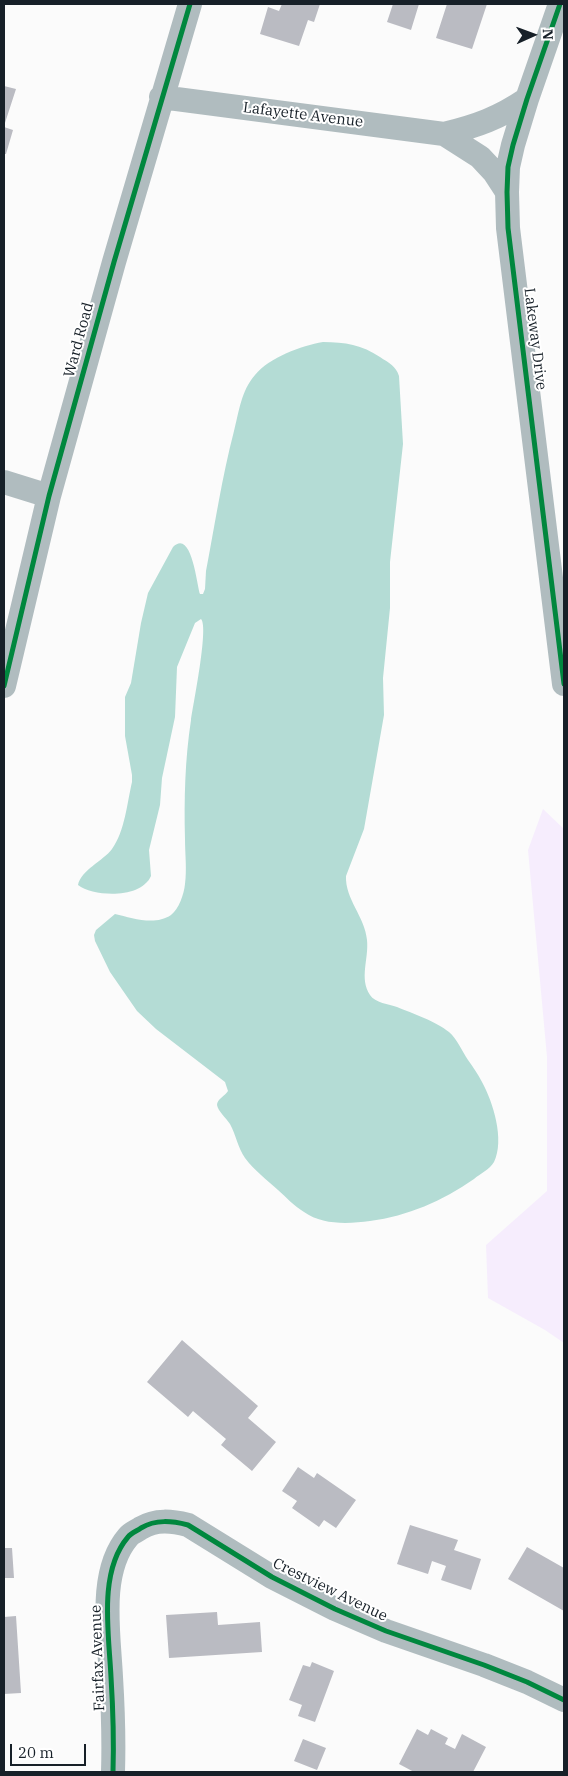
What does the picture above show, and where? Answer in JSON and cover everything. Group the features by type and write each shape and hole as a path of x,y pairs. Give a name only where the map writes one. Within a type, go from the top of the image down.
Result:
{"street":[{"name":"Ward Road","path":"4,686 49,496 114,262 190,4"},
{"name":"Lakeway Drive","path":"560,4 527,99 508,167 507,192 508,228 564,684"},
{"name":"Lafayette Avenue","path":"162,97 444,134 487,122 506,113 527,99"},
{"name":"Lafayette Avenue","path":"444,134 480,157 494,172 507,192"},
{"path":"4,482 49,496"},
{"name":"Crestview Avenue","path":"145,1526 166,1521 175,1521 188,1525 272,1577 335,1609 386,1631 484,1664 564,1700"},
{"name":"Fairfax Avenue","path":"113,1772 114,1739 107,1614 109,1579 118,1552 129,1535 145,1526"}],"shaded area":[{"path":"323,342 346,344 367,350 392,365 399,376 403,444 390,562 390,608 383,678 384,715 364,829 346,876 349,892 363,924 367,940 365,982 370,995 375,1000 424,1018 444,1028 452,1035 486,1090 494,1110 498,1132 497,1153 494,1162 474,1179 437,1201 411,1211 384,1219 353,1223 327,1221 300,1210 252,1167 245,1158 230,1124 217,1105 218,1101 228,1091 225,1082 156,1029 137,1011 110,972 95,941 94,935 96,930 115,914 143,920 158,920 171,915 179,905 182,897 186,873 186,764 202,651 203,625 201,619 195,623 177,667 175,717 162,778 160,805 149,850 151,876 138,889 117,894 95,892 78,885 83,875 112,849 120,834 125,817 132,775 125,736 125,697 131,683 148,593 173,547 179,543 185,545 189,552 200,594 203,594 226,466 239,409 250,381 261,369 277,358 296,349"},
{"path":"543,809 564,829 564,1343 545,1330 488,1298 486,1245 547,1191 547,1057 528,850"}],"building":[{"path":"282,4 320,4 314,22 308,20 299,46 260,34 268,7 279,11"},
{"path":"393,4 419,4 411,30 387,22"},
{"path":"447,4 487,4 472,49 436,38"},
{"path":"4,86 16,89 4,126"},
{"path":"4,127 13,130 6,154 4,154"},
{"path":"182,1340 258,1406 248,1418 276,1442 252,1471 221,1445 226,1439 193,1411 188,1417 147,1382"},
{"path":"298,1467 314,1478 317,1473 356,1500 336,1528 324,1520 319,1527 292,1508 297,1501 282,1491"},
{"path":"410,1525 458,1540 454,1550 481,1559 471,1590 441,1580 446,1566 432,1561 428,1574 397,1564"},
{"path":"527,1547 564,1568 564,1611 508,1579"},
{"path":"4,1548 12,1548 14,1578 4,1578"},
{"path":"217,1612 218,1625 260,1622 262,1652 169,1658 166,1615"},
{"path":"16,1616 21,1693 4,1694 4,1617"},
{"path":"312,1662 334,1671 315,1722 298,1716 302,1705 289,1700 303,1665 310,1667"},
{"path":"417,1729 428,1735 431,1729 448,1738 445,1744 455,1749 462,1734 486,1747 473,1772 414,1772 399,1764"},
{"path":"303,1739 326,1748 317,1770 294,1761"}],"cycle path":[{"path":"4,686 49,496 114,262 190,4"},
{"path":"560,4 513,145 508,167 507,192 508,228 564,684"},
{"path":"113,1772 113,1713 108,1623 109,1585 112,1568 119,1551 128,1537 147,1525 158,1522 188,1525 272,1577 335,1609 386,1631 527,1682 564,1700"}]}
